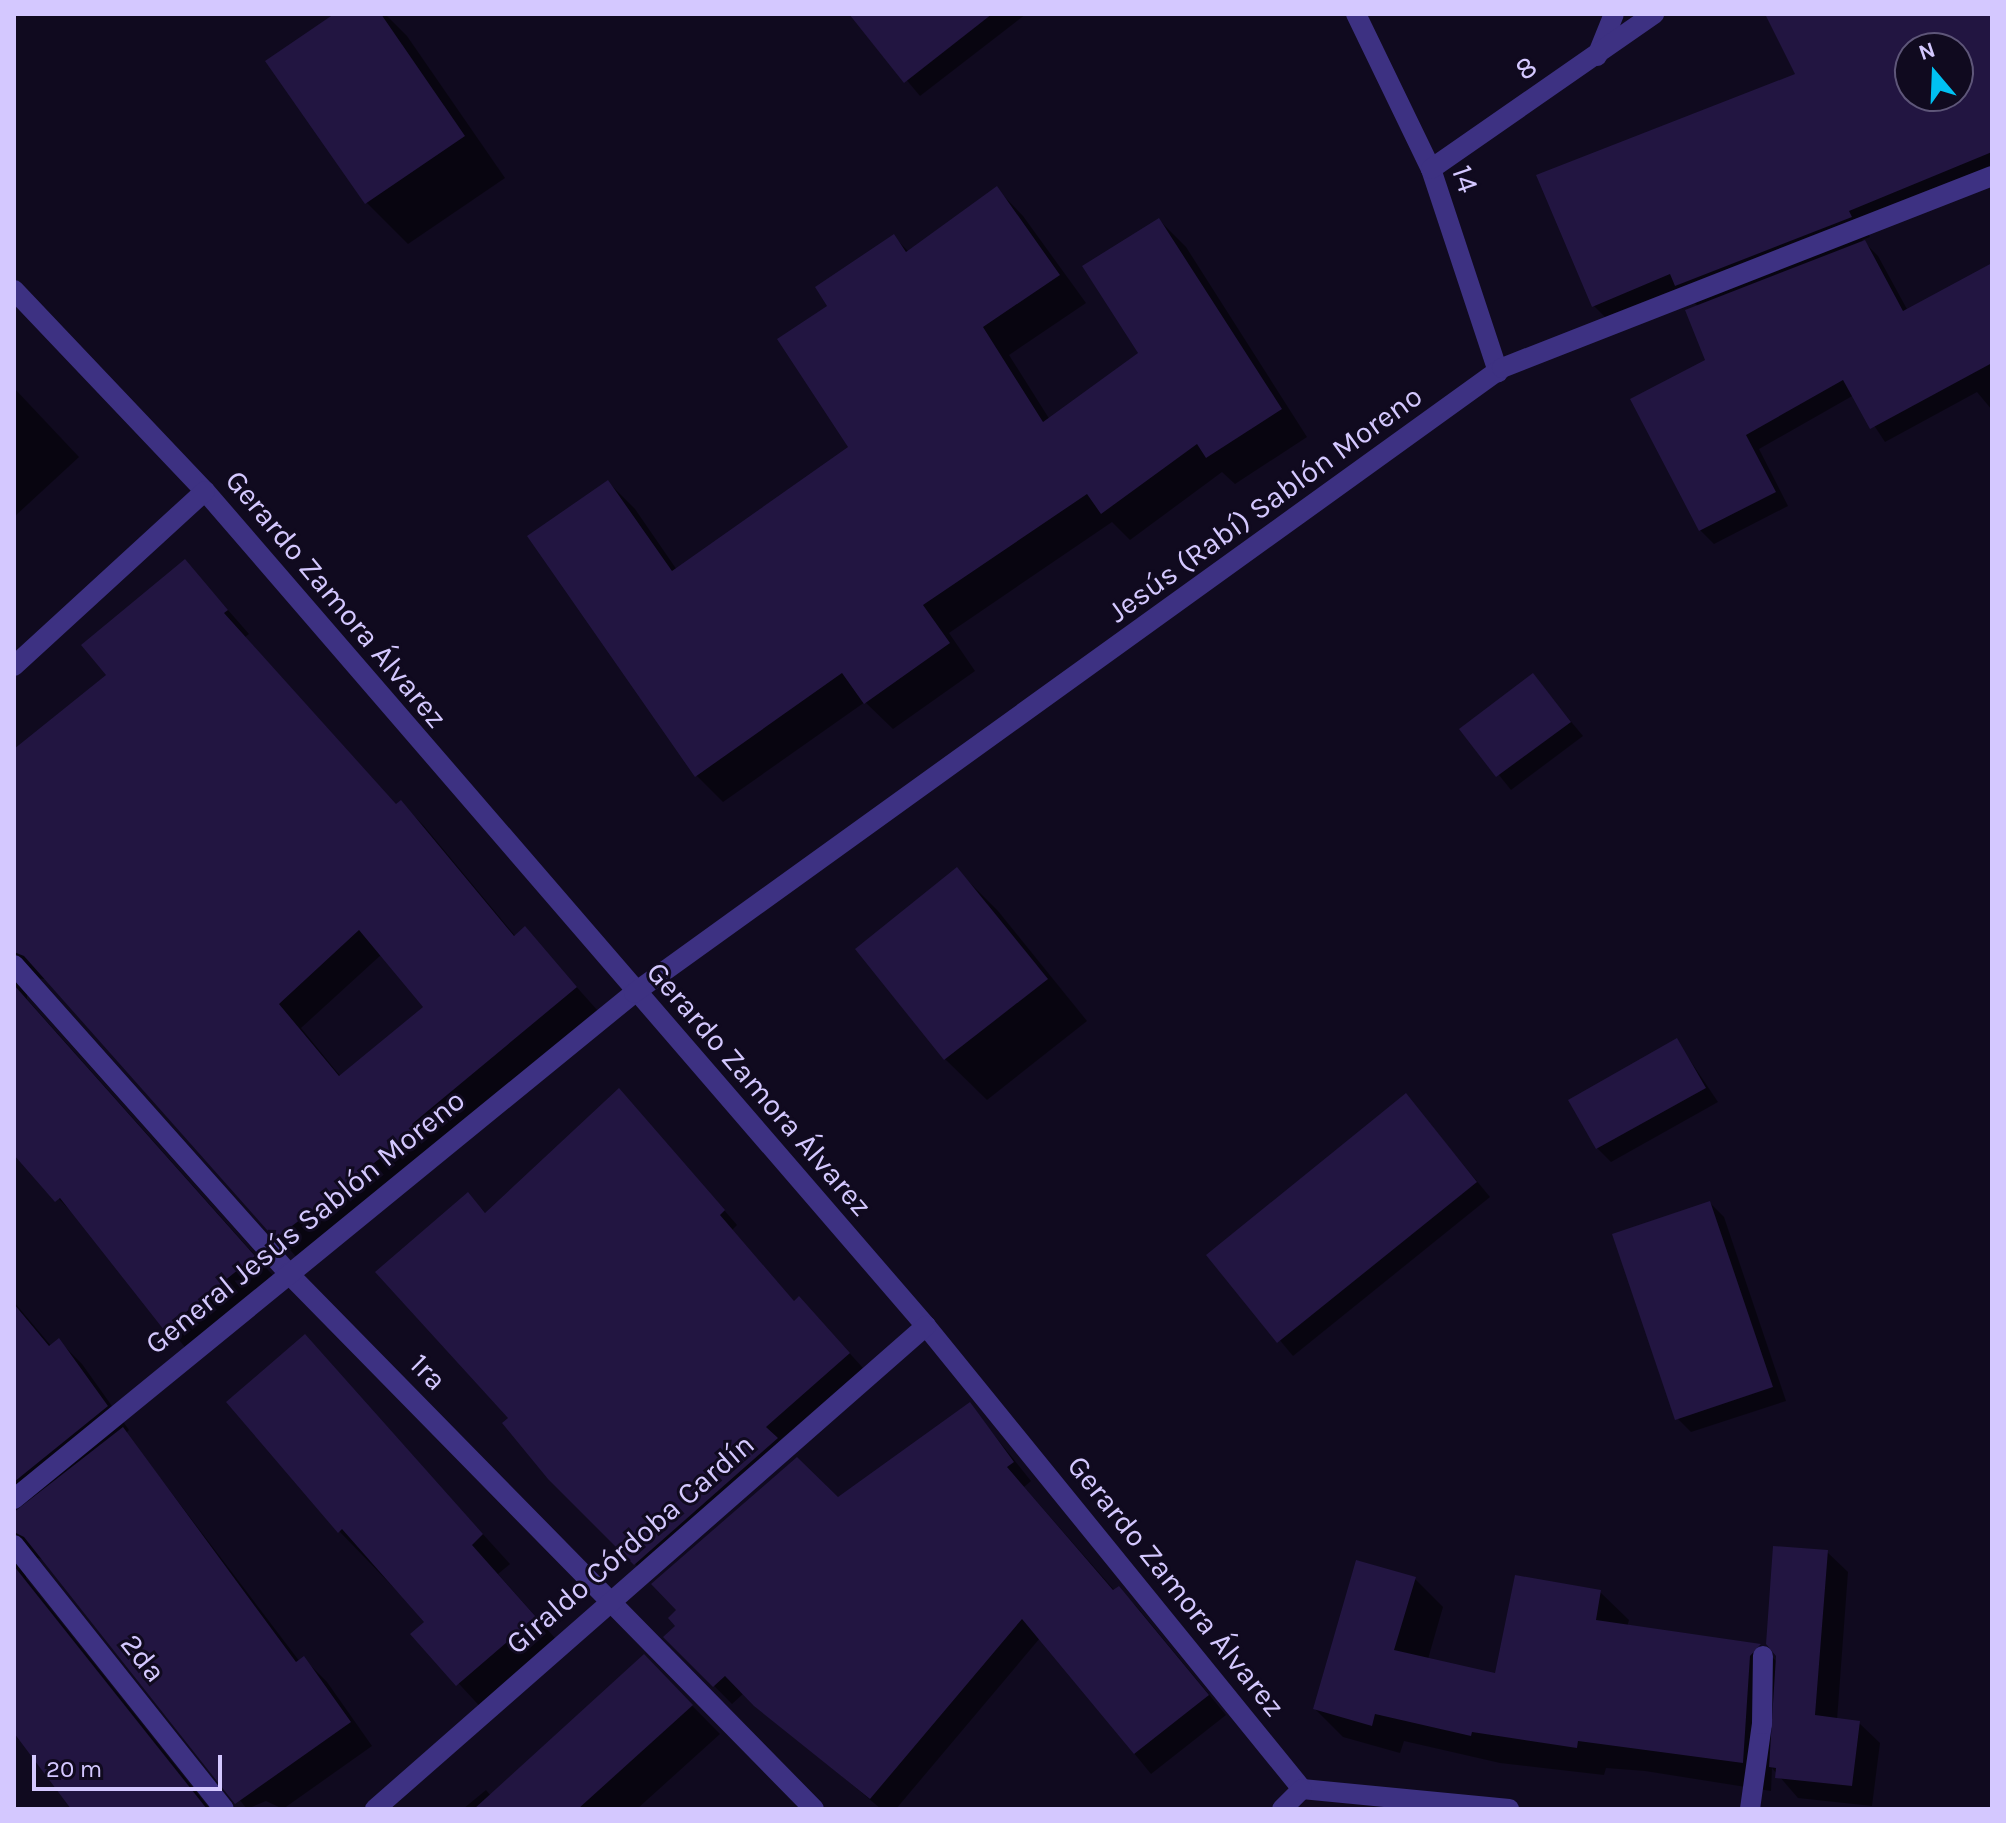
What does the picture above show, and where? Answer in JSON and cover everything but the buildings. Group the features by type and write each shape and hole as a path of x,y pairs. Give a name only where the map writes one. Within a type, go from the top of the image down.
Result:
{"street":[{"name":"14","path":"1356,14 1431,169 1498,372"},
{"path":"1597,56 1614,14"},
{"name":"8","path":"1431,169 1654,14"},
{"name":"Jesús (Rabí) Sablón Moreno","path":"634,993 1498,372 1992,176"},
{"name":"Gerardo Zamora Álvarez","path":"14,290 205,491 634,993 926,1326 1302,1789"},
{"path":"14,666 205,491"},
{"name":"1ra","path":"14,965 288,1273 814,1809"},
{"name":"General Jesús Sablón Moreno","path":"14,1499 634,993"},
{"name":"Giraldo Córdoba Cardín","path":"375,1809 610,1599 926,1326"},
{"name":"2da","path":"14,1545 224,1809"},
{"path":"1750,1809 1762,1724 1763,1656"},
{"path":"1282,1809 1302,1789 1509,1809"}]}
